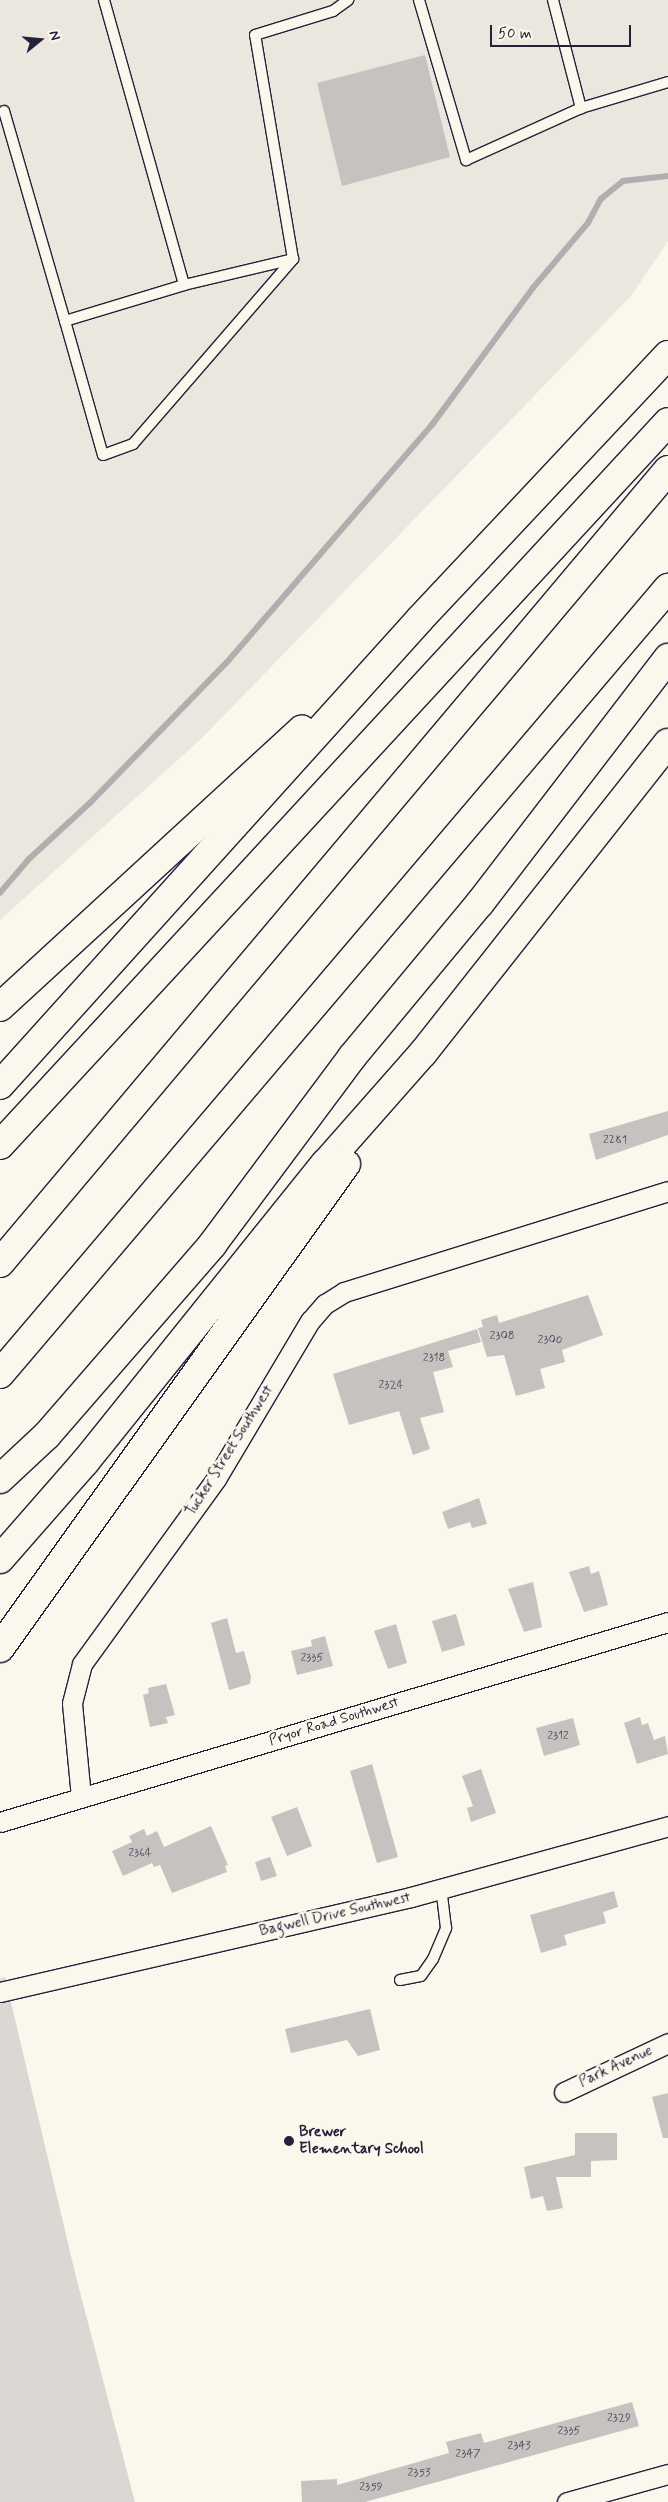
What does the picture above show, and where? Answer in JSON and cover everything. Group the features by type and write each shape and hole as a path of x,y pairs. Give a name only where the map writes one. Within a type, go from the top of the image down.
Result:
{"highway":[{"path":"632,393 668,343"},
{"path":"0,1085 420,620 668,355"},
{"path":"0,1145 668,422"},
{"path":"0,1263 668,470"},
{"path":"0,1374 668,588"},
{"path":"0,1007 420,620"},
{"path":"0,1479 47,1434 212,1245 352,1057 480,903 668,658"},
{"path":"0,1559 85,1462 325,1164 422,1053 668,743"},
{"path":"0,1648 246,1308 422,1053"},
{"path":"0,1256 30,1227"}],"street":[{"name":"Tucker Street Southwest","path":"81,1797 72,1704 82,1664 216,1479 310,1321 325,1304 344,1292 668,1191"},
{"name":"Pryor Road Southwest","path":"0,1822 668,1622"},
{"name":"Bagwell Drive Southwest","path":"0,1992 441,1889 668,1826"},
{"name":"Park Avenue","path":"564,2092 668,2043"},
{"path":"567,2502 668,2474"}],"lane":[{"path":"104,0 184,285"},
{"path":"293,259 255,35 334,11 348,0"},
{"path":"419,0 466,160 581,108 668,82"},
{"path":"553,0 581,108"},
{"path":"4,111 103,455 133,444 293,259"},
{"path":"65,321 184,285 293,259"},
{"path":"400,1980 421,1976 433,1959 446,1928 441,1889"}],"shaded area":[{"path":"0,0 668,0 668,241 631,296 201,739 0,920"},
{"path":"5,1977 76,2277 135,2502 0,2502 0,1979"}],"building":[{"path":"425,55 450,157 342,186 317,83"},
{"path":"668,1111 668,1135 596,1160 589,1134"},
{"path":"588,1295 603,1335 562,1350 565,1362 540,1369 545,1388 516,1396 504,1355 487,1357 478,1328 483,1327 481,1320 497,1315 499,1323"},
{"path":"477,1329 481,1342 448,1351 453,1367 433,1372 444,1412 420,1418 430,1449 413,1455 399,1411 349,1425 333,1374"},
{"path":"479,1498 487,1524 472,1528 470,1522 448,1529 442,1512"},
{"path":"589,1566 591,1574 599,1571 608,1605 584,1612 569,1572"},
{"path":"533,1582 542,1627 524,1632 508,1589"},
{"path":"456,1614 465,1645 442,1652 432,1621"},
{"path":"227,1618 236,1653 244,1651 251,1677 250,1684 229,1690 211,1623"},
{"path":"396,1624 407,1663 388,1669 374,1631"},
{"path":"325,1636 333,1666 297,1675 291,1651 312,1646 311,1640"},
{"path":"166,1684 175,1715 166,1717 168,1723 150,1727 143,1695 149,1693 148,1688"},
{"path":"640,1717 642,1725 648,1723 654,1740 665,1736 668,1754 637,1764 624,1723"},
{"path":"573,1718 580,1745 544,1756 536,1728"},
{"path":"372,1764 398,1857 377,1863 350,1771"},
{"path":"481,1769 496,1813 471,1822 467,1808 473,1806 462,1776"},
{"path":"297,1807 312,1846 287,1856 271,1817"},
{"path":"211,1826 228,1865 225,1866 227,1872 172,1893 160,1865 154,1867 152,1863 123,1876 112,1851 132,1842 129,1836 144,1829 147,1836 157,1831 164,1847"},
{"path":"270,1857 277,1876 261,1881 255,1862"},
{"path":"614,1891 618,1907 603,1912 606,1923 564,1935 567,1945 541,1953 530,1915"},
{"path":"370,2009 380,2050 358,2056 347,2040 291,2053 285,2029"},
{"path":"668,2093 668,2138 663,2138 652,2097"},
{"path":"575,2133 617,2133 617,2160 591,2161 591,2177 556,2177 563,2208 547,2211 543,2196 531,2199 524,2167 575,2155"},
{"path":"632,2402 639,2426 365,2502 302,2502 301,2481 337,2479 337,2485 449,2453 446,2442 481,2433 484,2443"}],"waterway":[{"path":"0,893 29,859 91,802 229,660 432,425 533,288 588,223 601,199 623,181 668,176"}],"place":[{"name":"Brewer Elementary School","path":"289,2141"}]}
